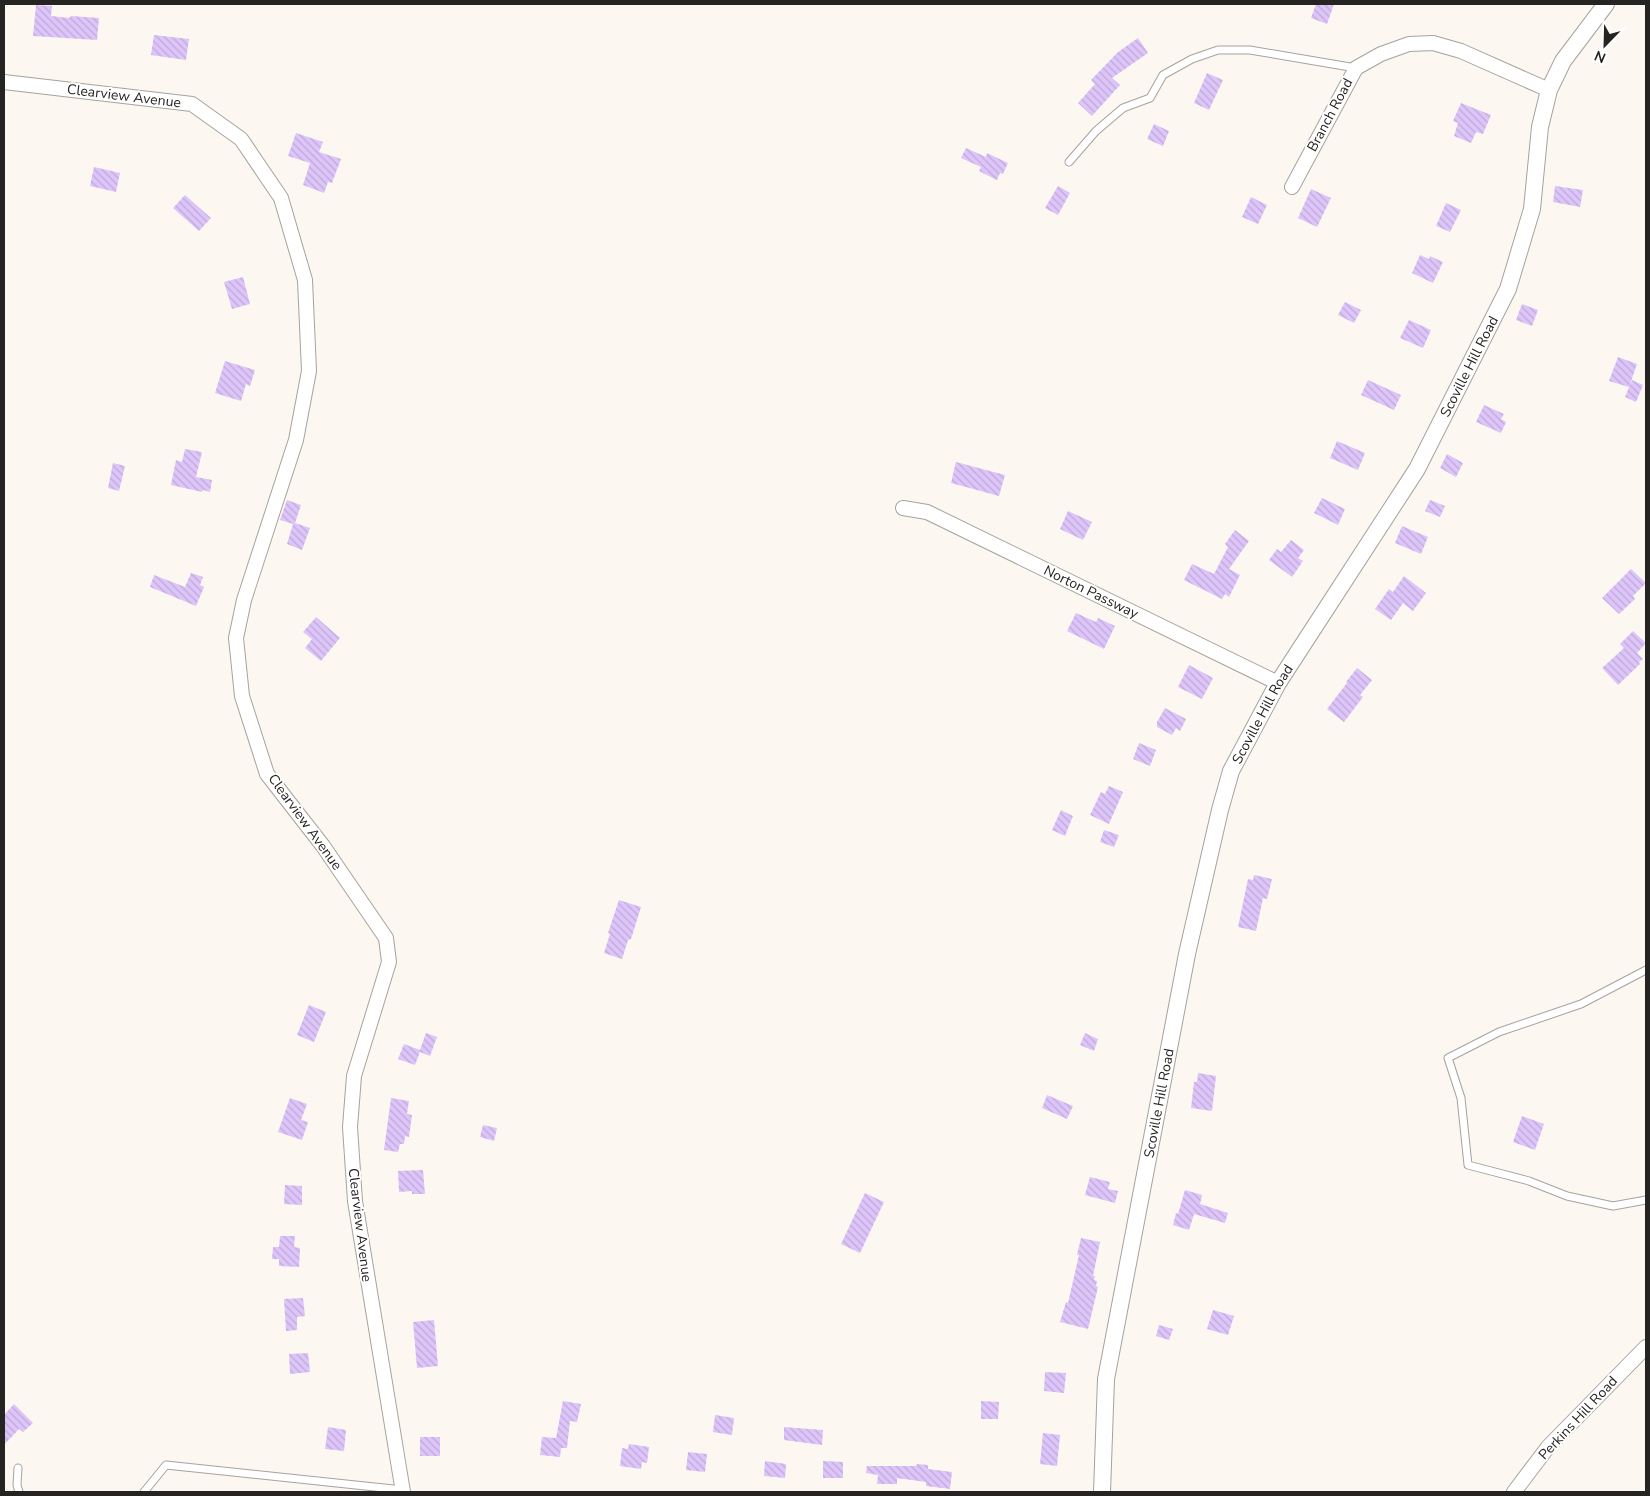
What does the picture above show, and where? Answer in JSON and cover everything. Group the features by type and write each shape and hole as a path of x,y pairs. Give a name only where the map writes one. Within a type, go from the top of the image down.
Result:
{"street":[{"name":"Scoville Hill Road","path":"1102,1492 1106,1379 1187,954 1220,810 1231,771 1278,683 1417,469 1508,289 1532,209 1540,127 1548,90 1563,61 1606,4"},
{"name":"Branch Road","path":"1292,187 1356,68 1381,54 1409,44 1433,43 1461,51 1548,90"},
{"name":"Clearview Avenue","path":"4,82 192,104 241,139 281,198 305,280 309,371 296,440 244,600 236,638 242,696 268,774 323,846 386,938 389,962 354,1076 350,1127 355,1202 403,1491"},
{"name":"Norton Passway","path":"903,508 927,512 1278,683"},
{"name":"Perkins Hill Road","path":"1514,1492 1548,1447 1646,1347"}],"lane":[{"path":"1069,162 1096,131 1123,108 1150,98 1162,74 1192,59 1218,50 1250,50 1356,68"},
{"path":"1646,970 1581,1004 1499,1032 1448,1058 1461,1098 1468,1165 1529,1181 1566,1196 1613,1206 1646,1200"},
{"path":"144,1492 166,1465 403,1491"},
{"path":"18,1468 17,1485 19,1492"}],"building":[{"path":"1316,4 1334,4 1327,24 1311,18"},
{"path":"36,5 52,6 51,16 99,18 97,40 33,36"},
{"path":"154,35 189,39 186,60 151,55"},
{"path":"1138,38 1148,53 1112,78 1120,85 1092,116 1078,103 1095,84 1091,80 1118,52"},
{"path":"1207,73 1223,80 1209,110 1194,103"},
{"path":"1461,103 1491,115 1483,134 1476,132 1471,143 1454,136 1458,123 1453,121"},
{"path":"1154,124 1169,131 1163,146 1147,139"},
{"path":"296,133 323,142 319,152 341,159 332,183 328,182 324,193 303,185 310,163 288,156"},
{"path":"966,148 986,157 987,153 1008,163 1003,174 1000,173 997,180 979,171 981,167 961,158"},
{"path":"94,167 120,173 116,192 90,186"},
{"path":"1058,186 1070,193 1058,215 1045,208"},
{"path":"1555,186 1583,190 1580,207 1553,202"},
{"path":"1311,189 1331,198 1317,227 1298,218"},
{"path":"185,195 211,218 199,231 173,208"},
{"path":"1251,197 1267,205 1258,224 1242,217"},
{"path":"1446,203 1461,210 1450,232 1436,226"},
{"path":"1420,255 1429,259 1430,256 1443,262 1433,283 1412,273"},
{"path":"243,277 250,304 232,309 224,282"},
{"path":"1345,302 1361,310 1354,323 1338,315"},
{"path":"1522,304 1538,310 1532,326 1516,320"},
{"path":"1409,320 1431,330 1423,348 1400,338"},
{"path":"1618,357 1637,364 1629,387 1609,381"},
{"path":"225,361 255,370 250,386 246,384 241,401 215,393"},
{"path":"1368,380 1401,395 1394,410 1361,395"},
{"path":"1632,380 1643,385 1636,402 1625,397"},
{"path":"1484,405 1504,414 1501,419 1506,422 1501,433 1476,422"},
{"path":"1337,441 1365,453 1358,470 1330,458"},
{"path":"185,449 202,452 196,477 212,480 210,492 171,485 176,460 182,462"},
{"path":"1447,454 1463,463 1456,477 1440,468"},
{"path":"956,462 1005,475 999,496 951,483"},
{"path":"113,463 125,466 119,491 108,488"},
{"path":"1322,498 1345,509 1338,525 1314,513"},
{"path":"287,500 301,505 295,523 310,528 302,550 287,544 293,524 280,520"},
{"path":"1430,500 1445,506 1440,517 1425,511"},
{"path":"1068,511 1092,522 1083,540 1060,529"},
{"path":"1402,526 1428,537 1421,554 1395,543"},
{"path":"1235,530 1249,541 1229,569 1240,575 1229,597 1225,594 1222,599 1184,580 1192,564 1214,574 1228,547 1225,544"},
{"path":"1291,540 1304,550 1298,558 1303,561 1292,577 1269,560 1277,549 1281,552"},
{"path":"1631,569 1646,583 1633,596 1635,599 1619,614 1602,598"},
{"path":"191,573 203,577 200,585 204,587 196,606 150,587 154,575 185,587"},
{"path":"1404,576 1426,593 1413,611 1403,603 1391,620 1375,609 1389,589 1393,592"},
{"path":"1076,613 1096,622 1098,618 1115,626 1104,649 1067,631"},
{"path":"316,617 340,638 321,661 305,648 312,639 303,632"},
{"path":"1633,631 1646,643 1637,653 1643,659 1618,685 1602,668 1624,648 1620,644"},
{"path":"1189,665 1213,678 1202,699 1178,687"},
{"path":"1357,668 1372,680 1360,695 1363,697 1344,722 1327,709"},
{"path":"1165,708 1186,719 1180,731 1176,728 1172,735 1157,727 1157,722"},
{"path":"1139,743 1156,750 1150,766 1133,759"},
{"path":"1109,786 1123,792 1109,824 1090,815 1101,792 1105,794"},
{"path":"1061,810 1073,816 1065,836 1052,830"},
{"path":"1104,830 1119,835 1114,847 1100,842"},
{"path":"1254,875 1272,879 1267,899 1263,898 1256,931 1238,927 1248,879 1253,880"},
{"path":"619,900 641,907 631,939 628,940 622,959 604,953 610,934 608,933"},
{"path":"309,1005 326,1012 314,1042 297,1035"},
{"path":"426,1033 437,1037 430,1056 420,1052 415,1065 398,1059 404,1044 420,1050"},
{"path":"1085,1033 1098,1039 1094,1051 1080,1045"},
{"path":"1198,1073 1216,1076 1212,1111 1191,1108 1194,1082 1197,1082"},
{"path":"1047,1095 1073,1106 1067,1119 1042,1108"},
{"path":"290,1098 307,1104 301,1120 308,1122 302,1140 278,1132"},
{"path":"391,1098 409,1101 407,1114 412,1115 409,1137 405,1136 404,1144 400,1144 398,1152 384,1150"},
{"path":"1522,1116 1544,1124 1535,1150 1513,1142"},
{"path":"483,1125 497,1128 494,1141 480,1137"},
{"path":"423,1170 425,1194 412,1194 412,1191 399,1192 398,1171"},
{"path":"1090,1177 1110,1182 1108,1189 1118,1191 1115,1203 1085,1195"},
{"path":"285,1185 302,1186 302,1205 284,1204"},
{"path":"1185,1190 1202,1195 1200,1204 1228,1213 1225,1223 1194,1214 1189,1230 1173,1225"},
{"path":"865,1193 884,1202 860,1253 841,1244"},
{"path":"280,1236 295,1236 294,1247 300,1248 299,1267 279,1266 279,1259 272,1259 273,1247 279,1247"},
{"path":"1081,1238 1100,1242 1093,1276 1095,1276 1094,1280 1097,1281 1096,1286 1098,1287 1088,1329 1060,1322 1066,1302 1068,1303"},
{"path":"303,1298 305,1316 297,1317 297,1330 286,1331 284,1299"},
{"path":"1213,1310 1234,1316 1228,1335 1207,1329"},
{"path":"434,1320 438,1366 417,1368 413,1322"},
{"path":"1159,1325 1173,1329 1169,1340 1156,1336"},
{"path":"308,1353 310,1372 290,1374 289,1354"},
{"path":"1045,1372 1066,1373 1064,1393 1044,1391"},
{"path":"563,1401 581,1404 577,1422 570,1421 567,1448 561,1448 560,1457 540,1455 542,1437 556,1438"},
{"path":"981,1401 999,1402 998,1419 981,1419"},
{"path":"14,1404 33,1423 23,1432 19,1429 4,1445 4,1415"},
{"path":"715,1415 734,1418 732,1435 713,1432"},
{"path":"328,1427 346,1430 344,1451 325,1449"},
{"path":"784,1427 823,1430 822,1445 784,1440"},
{"path":"1043,1433 1060,1435 1057,1466 1040,1464"},
{"path":"420,1437 440,1437 440,1456 420,1456"},
{"path":"629,1444 649,1447 647,1463 642,1462 641,1469 620,1466 622,1448 628,1449"},
{"path":"688,1452 707,1454 705,1472 686,1470"},
{"path":"765,1461 786,1464 785,1478 764,1476"},
{"path":"823,1461 843,1462 843,1478 823,1478"},
{"path":"917,1464 928,1465 928,1469 952,1472 950,1489 926,1486 926,1482 897,1478 897,1484 877,1484 878,1475 866,1473 867,1466 916,1466"}]}
